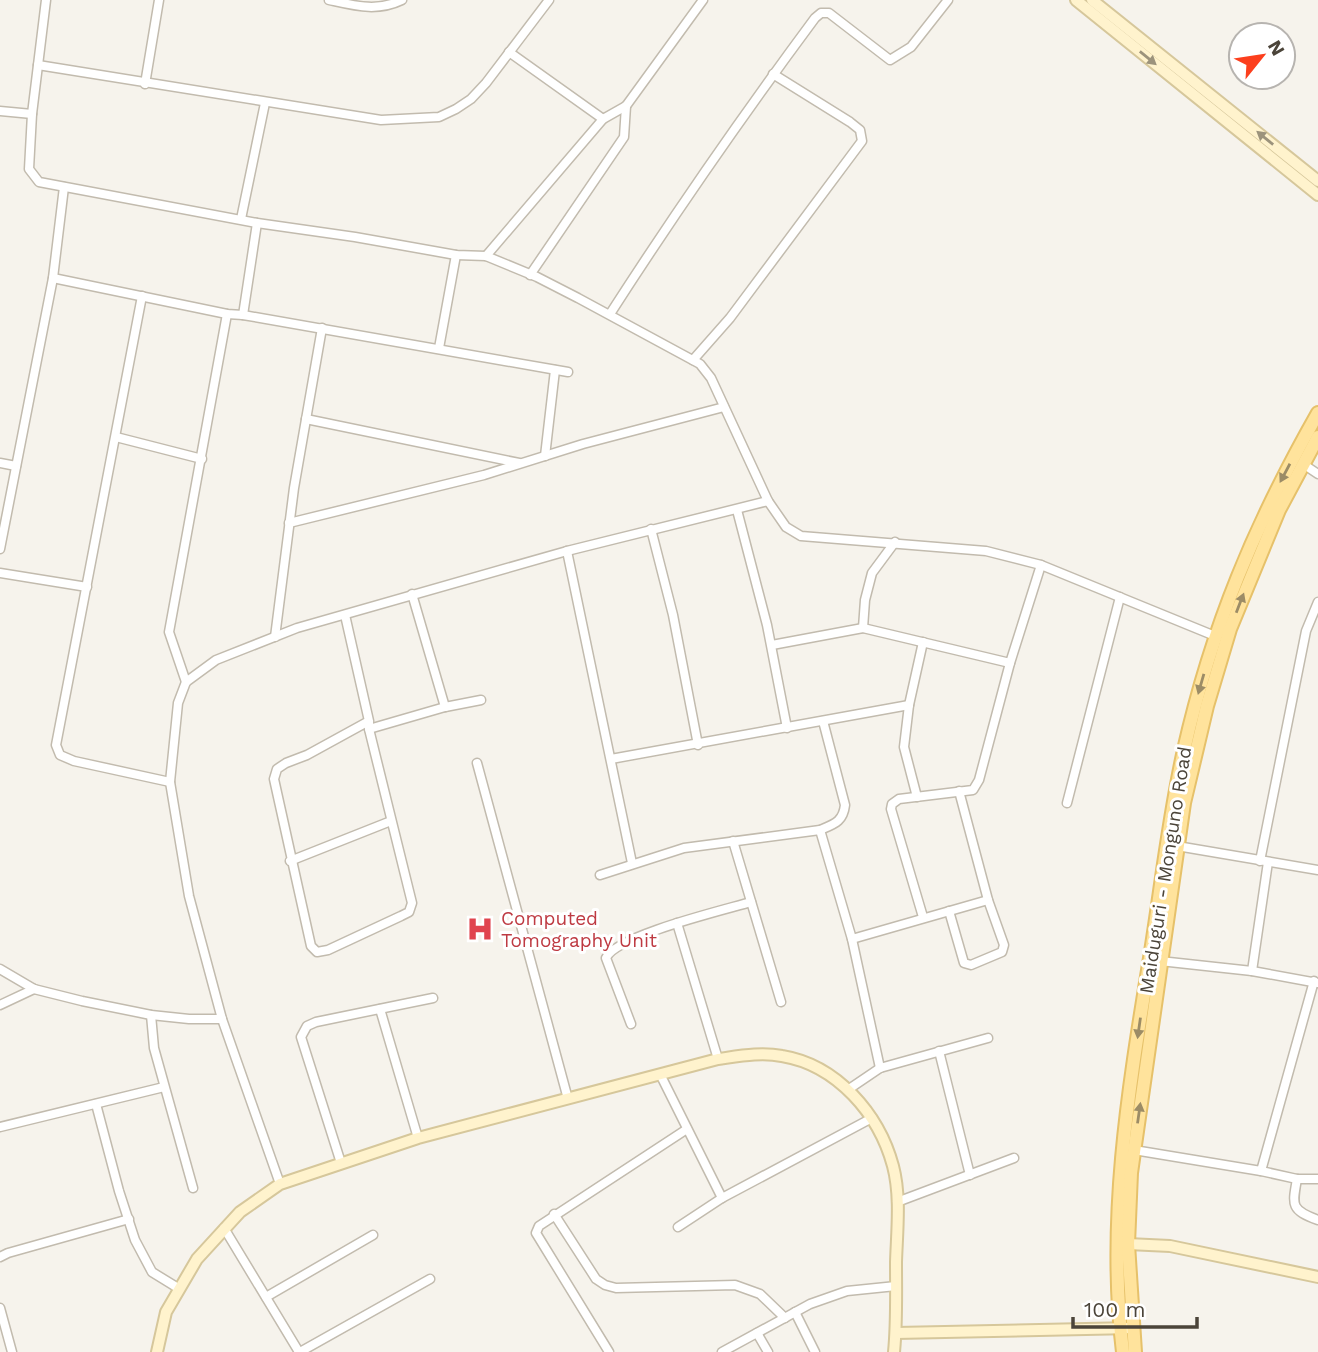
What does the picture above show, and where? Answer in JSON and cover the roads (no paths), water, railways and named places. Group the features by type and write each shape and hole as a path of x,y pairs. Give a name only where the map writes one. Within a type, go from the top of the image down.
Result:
{"main road":[{"name":"Maiduguri - Monguno Road","path":"1135,1352 1127,1328 1117,1271 1120,1173 1165,848 1183,752 1215,635 1240,566 1282,476 1318,413"},
{"name":"Maiduguri - Monguno Road","path":"1123,1352 1127,1328 1129,1204 1134,1150 1184,803 1230,629 1279,510 1318,438"}],"street":[{"path":"46,0 32,114 29,169 38,182 257,223 456,255 486,256 610,314 693,360 711,378 768,501 786,527 801,536 986,551 1041,565 1215,635"},
{"path":"145,84 159,0"},
{"path":"329,0 370,9 389,6 402,0"},
{"path":"38,65 381,120 439,117 471,99 550,0"},
{"path":"486,256 603,119 626,106 703,0"},
{"path":"610,314 676,212 821,13 829,13 890,60 911,47 948,0"},
{"path":"1076,0 1318,195"},
{"path":"1092,0 1318,181"},
{"path":"509,52 603,119"},
{"path":"693,360 730,318 862,141 860,130 850,122 774,74"},
{"path":"241,219 265,103"},
{"path":"530,275 624,137 626,106"},
{"path":"0,111 32,114"},
{"path":"0,549 53,278 64,187"},
{"path":"243,315 257,223"},
{"path":"439,348 456,255"},
{"path":"53,278 227,314 322,328 568,372"},
{"path":"142,296 56,745 60,755 74,761 170,782"},
{"path":"186,682 169,632 227,314"},
{"path":"275,637 289,523 322,328"},
{"path":"545,456 555,370"},
{"path":"289,523 484,475 724,407"},
{"path":"306,419 521,463"},
{"path":"116,437 202,459"},
{"path":"0,463 16,466"},
{"path":"1303,464 1318,474"},
{"path":"280,1184 222,1019 189,896 170,782 178,703 186,682 216,660 275,637 412,594 650,529 768,501"},
{"path":"737,510 772,645 787,728"},
{"path":"650,529 674,615 698,745"},
{"path":"863,628 865,600 872,573 895,542"},
{"path":"567,551 632,863"},
{"path":"923,918 891,809 892,804 898,799 973,790 979,780 1010,663 1041,565"},
{"path":"0,573 87,587"},
{"path":"412,594 445,707"},
{"path":"1067,803 1120,597"},
{"path":"1252,971 1264,861 1306,631 1318,602"},
{"path":"345,615 369,725 391,821 412,903 409,912 328,950 317,952 311,946 290,861 274,779 277,769 369,725 481,700"},
{"path":"772,645 863,628 1010,663"},
{"path":"917,797 904,747 909,705 923,642"},
{"path":"611,759 909,705"},
{"path":"600,876 632,863 684,848 820,830 837,823 844,816 845,805 823,721"},
{"path":"477,763 568,1099"},
{"path":"949,911 964,963 971,965 1002,952 1004,945 988,900 959,791"},
{"path":"290,861 391,821"},
{"path":"820,830 852,939 880,1068"},
{"path":"733,841 781,1002"},
{"path":"1177,846 1318,870"},
{"path":"852,939 988,900"},
{"path":"631,1024 606,958 609,951 621,943 677,923 751,902"},
{"path":"677,923 719,1059"},
{"path":"1160,961 1252,971 1317,982 1261,1171"},
{"path":"0,969 34,989 151,1015 222,1019"},
{"path":"0,1005 34,989"},
{"path":"341,1163 301,1037 307,1026 433,998"},
{"path":"380,1009 418,1138"},
{"path":"151,1015 154,1048 193,1188"},
{"path":"849,1089 880,1068 988,1038"},
{"path":"939,1051 970,1175"},
{"path":"157,1352 166,1312 197,1259 240,1212 280,1184 418,1138 719,1059 758,1054 784,1056 820,1069 849,1089 872,1118 894,1167 897,1202 894,1352"},
{"path":"660,1074 722,1198"},
{"path":"0,1128 164,1087"},
{"path":"96,1104 135,1240 152,1272 178,1288"},
{"path":"678,1227 722,1198 872,1118"},
{"path":"609,1352 536,1233 538,1226 687,1129"},
{"path":"1134,1150 1297,1179 1318,1180"},
{"path":"897,1202 1014,1158"},
{"path":"1297,1179 1295,1205 1300,1214 1318,1220"},
{"path":"554,1214 596,1279 605,1285 616,1288 735,1285 760,1294 785,1318"},
{"path":"0,1257 129,1219"},
{"path":"224,1228 300,1352 430,1279"},
{"path":"266,1297 373,1235"},
{"path":"1128,1244 1170,1246 1318,1278"},
{"path":"722,1352 795,1312 847,1291 896,1286"},
{"path":"0,1308 12,1352"},
{"path":"795,1312 815,1352"},
{"path":"896,1333 1127,1328"},
{"path":"757,1333 768,1352"}],"place":[{"name":"Computed Tomography Unit","path":"480,929"}]}
